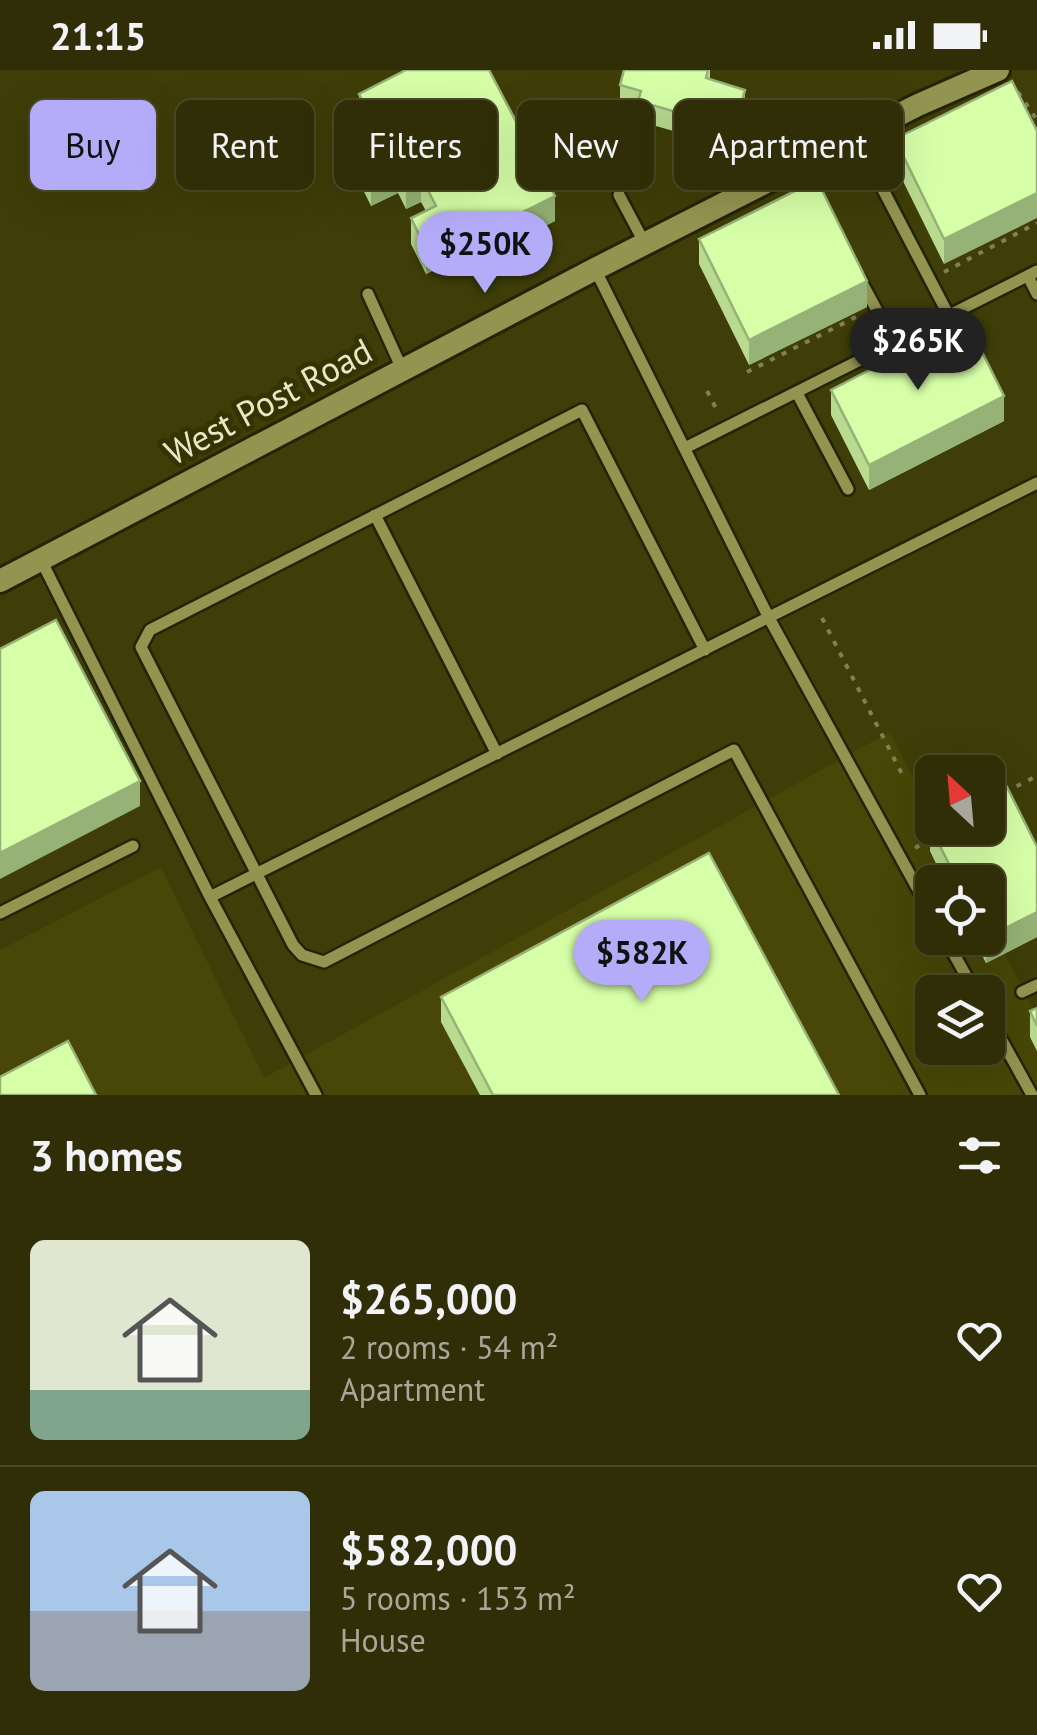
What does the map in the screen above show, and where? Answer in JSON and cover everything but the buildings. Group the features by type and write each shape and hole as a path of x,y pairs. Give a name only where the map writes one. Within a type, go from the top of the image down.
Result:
{"street":[{"name":"West Post Road","path":"0,581 595,269 918,105 998,70"}],"lane":[{"path":"883,190 948,316"},
{"path":"619,195 645,244"},
{"path":"850,260 895,344"},
{"path":"595,269 769,618 915,884"},
{"path":"685,448 1032,274 1037,294"},
{"path":"368,294 402,369"},
{"path":"797,393 848,488"},
{"path":"705,650 582,410 142,637 140,647 294,945 302,955 324,962 734,750 920,1095"},
{"path":"210,898 1037,484"},
{"path":"375,516 496,754"},
{"path":"41,560 210,898 316,1095"},
{"path":"0,913 133,846"},
{"path":"1022,992 1037,985"},
{"path":"1005,1046 1032,1095"}],"path":[{"path":"1018,92 1037,120"},
{"path":"943,273 1037,223"},
{"path":"748,372 864,313"},
{"path":"708,391 726,428"},
{"path":"822,618 902,774"},
{"path":"1005,792 1037,776"},
{"path":"910,850 920,845"}],"shaded area":[{"path":"890,732 915,781 915,845 943,845 957,865 915,865 915,955 1005,954 1037,1017 1037,1095 0,1095 0,950 161,867 264,1078"}]}
